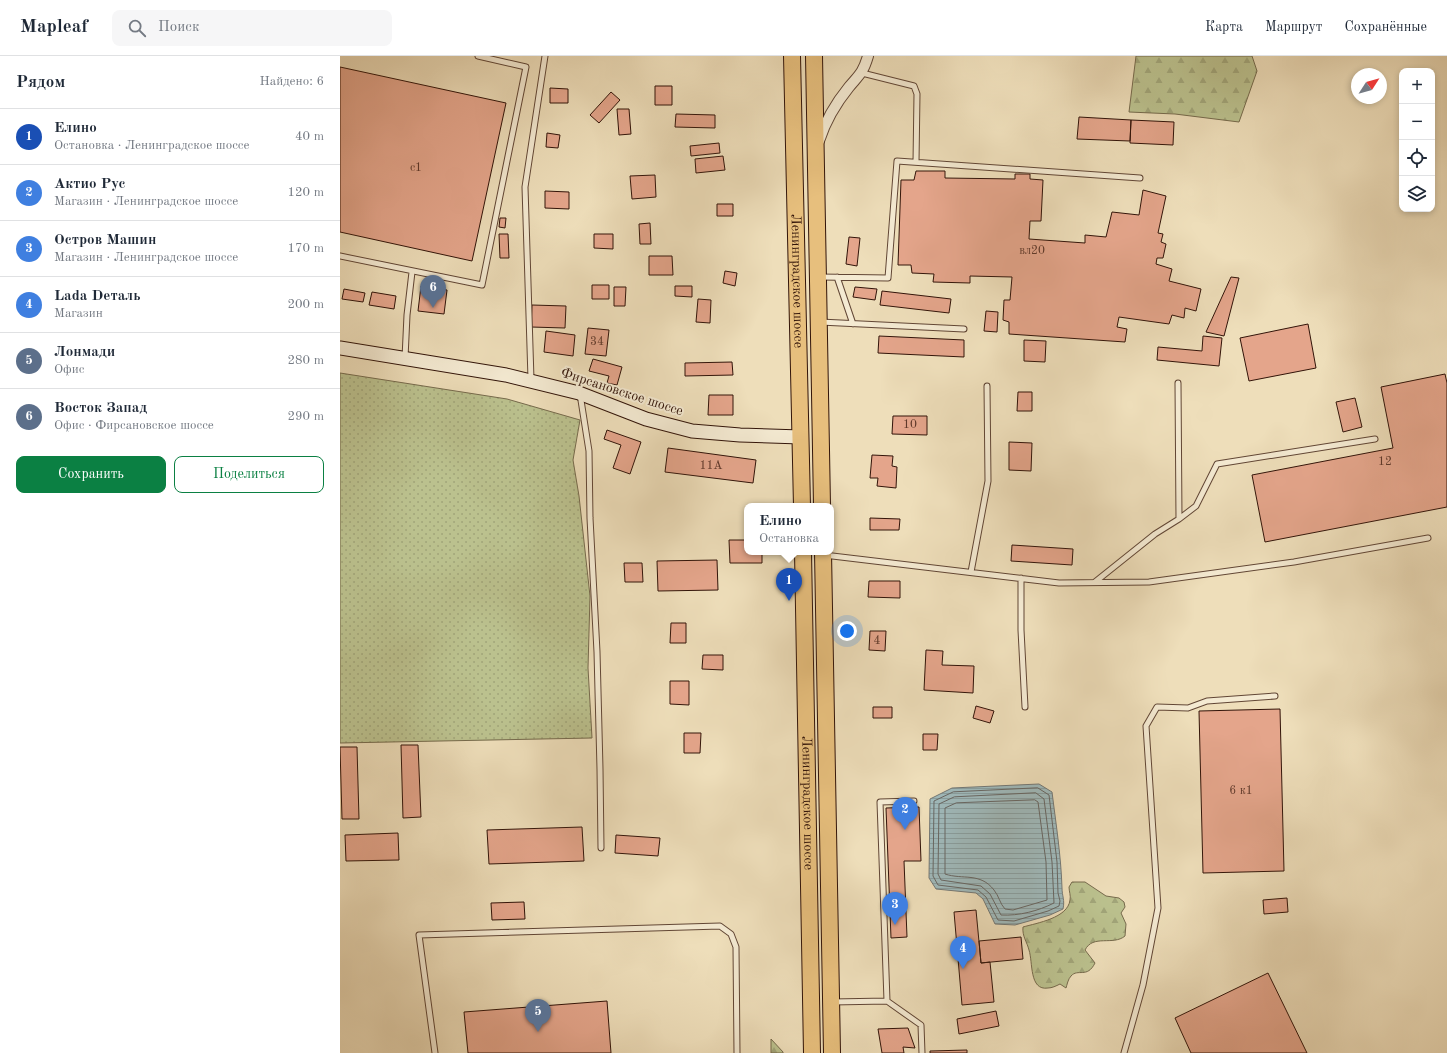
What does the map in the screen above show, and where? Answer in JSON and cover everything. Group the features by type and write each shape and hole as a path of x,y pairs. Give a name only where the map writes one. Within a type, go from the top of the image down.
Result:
{"highway":[{"name":"Ленинградское шоссе","path":"792,56 802,503"},
{"name":"Ленинградское шоссе","path":"814,56 822,503"},
{"name":"Ленинградское шоссе","path":"803,555 812,1053"},
{"name":"Ленинградское шоссе","path":"823,555 832,1053"}],"main road":[{"name":"Фирсановское шоссе","path":"340,348 506,375 579,393 646,419 692,431 740,435 801,437"}],"street":[{"path":"816,153 822,132 835,107 849,87 862,73 868,56"}],"lane":[{"path":"340,256 412,272 482,285 526,67 478,56"},
{"path":"531,381 525,187 545,56"},
{"path":"862,73 914,86 917,94 916,162"},
{"path":"819,277 888,278 897,161 1140,178"},
{"path":"405,358 407,315 412,272"},
{"path":"837,277 853,324"},
{"path":"819,322 964,330"},
{"path":"1178,383 1179,519"},
{"path":"971,572 988,480 987,386"},
{"path":"579,393 589,451 590,518 597,652 601,848"},
{"path":"1095,582 1155,534 1196,506 1217,464 1375,439"},
{"path":"831,555 1059,583 1156,581 1294,562 1428,538"},
{"path":"1021,578 1021,630 1025,707"},
{"path":"1124,1053 1143,985 1158,908 1146,726 1157,707 1188,708 1207,701 1275,696"},
{"path":"886,1000 880,802 914,801"},
{"path":"435,1053 419,935 720,926 731,934 736,947 737,1053"},
{"path":"831,1002 886,1000 922,1025 922,1053"}],"green space":[{"path":"1136,56 1252,56 1257,71 1239,122 1175,114 1129,112"},
{"path":"340,373 507,399 580,420 573,460 579,496 590,596 588,668 592,738 340,743"},
{"path":"1072,882 1085,882 1106,896 1119,898 1124,902 1125,907 1121,913 1126,924 1125,936 1115,940 1093,942 1089,945 1085,950 1095,963 1089,971 1077,973 1071,976 1068,980 1066,988 1060,984 1051,988 1042,988 1038,985 1033,975 1023,927 1051,919 1064,911 1070,900 1069,887"},
{"path":"771,1039 783,1052 783,1053 771,1053"}],"water":[{"path":"1039,784 1052,792 1064,901 1063,909 1050,915 1015,925 995,924 983,899 976,893 936,889 929,878 930,799 952,788"}],"building":[{"path":"340,67 506,103 472,261 340,232"},
{"path":"655,86 672,86 672,105 655,105"},
{"path":"550,88 568,89 568,103 550,103"},
{"path":"611,92 620,100 599,123 590,115"},
{"path":"617,109 629,109 631,134 619,135"},
{"path":"676,114 715,115 715,128 675,127"},
{"path":"1079,117 1131,120 1130,141 1077,139"},
{"path":"1131,120 1174,122 1173,145 1130,143"},
{"path":"547,133 560,135 558,148 546,147"},
{"path":"719,143 720,153 691,156 690,146"},
{"path":"723,156 725,170 696,173 695,159"},
{"path":"916,171 945,171 945,178 1015,179 1015,174 1030,174 1030,179 1043,180 1041,221 1030,221 1029,239 1085,243 1085,235 1106,237 1112,212 1139,215 1143,190 1166,196 1158,233 1163,234 1161,242 1166,244 1163,258 1157,258 1156,264 1172,269 1169,281 1201,289 1196,311 1185,308 1184,318 1172,315 1169,324 1119,317 1117,327 1127,329 1125,342 1009,334 1009,322 1003,320 1004,300 1010,300 1012,277 970,276 970,283 933,282 934,274 912,273 911,265 898,265 901,180 914,180"},
{"path":"655,175 656,197 632,199 630,176"},
{"path":"545,191 569,192 569,209 545,208"},
{"path":"717,204 733,204 733,216 717,216"},
{"path":"500,218 506,218 505,228 499,227"},
{"path":"650,223 651,244 640,244 639,224"},
{"path":"499,234 508,234 509,258 500,258"},
{"path":"594,234 613,234 613,249 594,248"},
{"path":"849,237 860,238 857,266 846,264"},
{"path":"649,256 672,256 673,275 649,275"},
{"path":"725,271 737,273 735,286 723,283"},
{"path":"1231,277 1239,278 1224,336 1206,332"},
{"path":"592,285 609,285 609,299 592,299"},
{"path":"421,286 447,290 444,314 418,311"},
{"path":"675,286 692,286 692,297 675,296"},
{"path":"614,287 626,287 625,306 614,306"},
{"path":"855,287 877,289 875,300 853,297"},
{"path":"344,289 365,293 363,302 342,299"},
{"path":"882,291 951,299 949,313 880,305"},
{"path":"372,292 396,296 394,309 369,305"},
{"path":"698,299 711,300 710,323 696,322"},
{"path":"532,305 566,306 565,328 531,327"},
{"path":"986,311 998,312 997,332 984,331"},
{"path":"1308,324 1316,368 1249,381 1240,338"},
{"path":"588,328 609,330 606,356 585,354"},
{"path":"546,331 575,335 573,356 544,352"},
{"path":"879,336 964,340 964,357 878,353"},
{"path":"1203,336 1222,338 1219,366 1157,360 1158,347 1202,351"},
{"path":"1024,340 1046,341 1045,362 1024,361"},
{"path":"593,359 622,367 617,385 607,383 609,376 589,371"},
{"path":"732,362 733,375 685,376 685,363"},
{"path":"1445,374 1447,383 1447,507 1265,542 1252,475 1393,448 1381,387"},
{"path":"1018,392 1032,392 1032,411 1017,411"},
{"path":"709,395 733,395 733,415 708,415"},
{"path":"1355,398 1362,427 1343,432 1336,402"},
{"path":"893,416 927,416 927,435 892,434"},
{"path":"607,430 641,442 630,474 613,468 621,445 604,439"},
{"path":"1009,442 1032,443 1031,471 1009,470"},
{"path":"668,448 756,460 753,483 665,472"},
{"path":"872,455 893,456 892,466 897,467 896,488 877,486 878,478 870,478"},
{"path":"870,518 900,519 899,530 870,530"},
{"path":"729,540 744,540 744,555 762,555 762,563 730,563"},
{"path":"1012,545 1073,549 1072,565 1011,561"},
{"path":"717,560 718,590 658,591 657,561"},
{"path":"624,563 642,563 643,582 625,582"},
{"path":"869,581 900,581 900,598 868,597"},
{"path":"671,623 686,623 686,643 670,643"},
{"path":"870,631 886,631 885,651 869,650"},
{"path":"926,650 943,651 942,665 974,666 973,693 924,690"},
{"path":"703,655 723,655 723,670 702,669"},
{"path":"670,681 689,681 689,705 670,704"},
{"path":"976,706 994,711 990,723 973,718"},
{"path":"873,707 892,707 892,718 873,718"},
{"path":"1280,709 1284,871 1203,873 1199,711"},
{"path":"684,733 701,733 700,753 684,753"},
{"path":"923,734 938,734 937,750 923,750"},
{"path":"401,745 418,745 421,817 403,818"},
{"path":"340,747 357,747 359,819 342,819"},
{"path":"919,807 921,861 904,861 907,937 891,938 886,808"},
{"path":"582,827 584,861 489,864 487,830"},
{"path":"398,833 399,860 346,861 345,835"},
{"path":"616,835 660,838 658,856 615,853"},
{"path":"1287,898 1288,912 1264,914 1263,900"},
{"path":"524,902 525,919 492,920 491,903"},
{"path":"976,910 981,963 990,962 994,1002 962,1005 954,912"},
{"path":"1021,937 1023,959 981,963 979,941"},
{"path":"1268,973 1307,1053 1191,1053 1175,1018"},
{"path":"607,1001 611,1053 468,1053 464,1012"},
{"path":"996,1011 999,1026 959,1034 957,1019"},
{"path":"908,1028 915,1048 903,1047 904,1053 882,1053 878,1029"},
{"path":"967,1050 967,1053 930,1053 930,1051"}],"place":[{"name":"Восток Запад","path":"433,308"},
{"name":"Елино","path":"789,601"},
{"name":"Актио Рус","path":"905,830"},
{"name":"Остров Машин","path":"895,925"},
{"name":"Lada Dеталь","path":"963,969"},
{"name":"Лонмади","path":"538,1032"}]}
